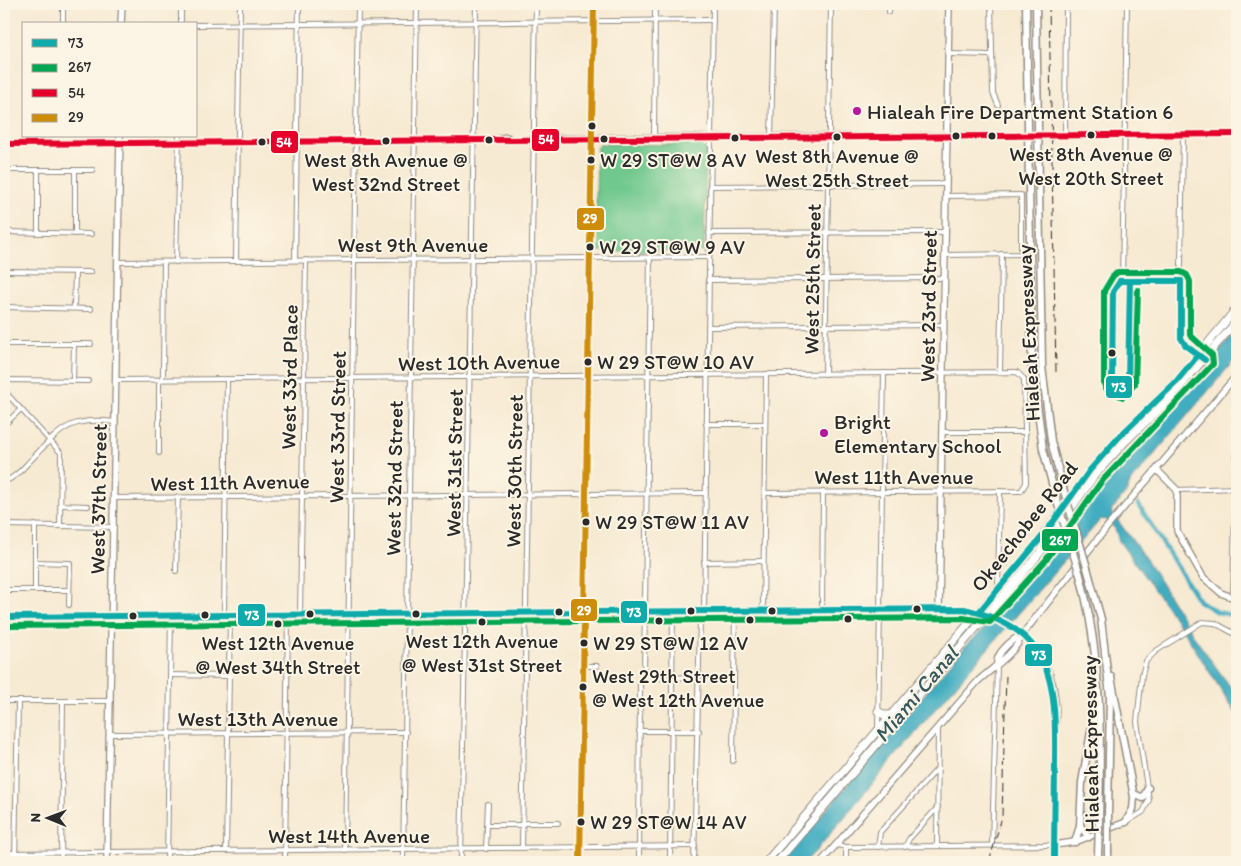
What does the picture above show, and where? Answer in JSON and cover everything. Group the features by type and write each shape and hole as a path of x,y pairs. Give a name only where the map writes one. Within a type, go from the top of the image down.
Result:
{"highway":[{"name":"Okeechobee Road","path":"766,862 1046,532 1090,470 1119,437 1175,383 1237,308"},
{"name":"Okeechobee Road","path":"777,862 990,616 1039,554 1094,476 1205,360 1237,321"},
{"path":"878,711 884,715 892,715"},
{"path":"873,750 878,731"}],"main road":[{"name":"Hialeah Expressway","path":"1026,4 1032,367 1040,433 1056,498 1080,575 1095,643 1099,687 1098,859"},
{"name":"Hialeah Expressway","path":"1036,4 1042,366 1051,441 1101,619 1108,671 1110,725 1108,862"},
{"path":"1108,671 1113,683 1134,794 1134,806 1126,822"},
{"path":"1075,842 1080,826 1082,782 1099,687"},
{"path":"1134,794 1142,798 1148,788"},
{"path":"1080,826 1089,837"}],"street":[{"path":"63,4 63,22"},
{"path":"121,22 122,4"},
{"path":"181,4 181,22"},
{"path":"236,260 240,4"},
{"path":"295,260 299,4"},
{"name":"West 33rd Street","path":"345,850 358,4"},
{"name":"West 32nd Street","path":"404,862 417,4"},
{"name":"West 31st Street","path":"461,862 467,613 476,4"},
{"name":"West 30th Street","path":"522,848 536,4"},
{"path":"580,862 594,4"},
{"path":"654,138 655,4"},
{"path":"704,610 713,4"},
{"path":"771,138 774,4"},
{"name":"West 25th Street","path":"825,374 831,4"},
{"path":"889,4 889,12"},
{"name":"West 23rd Street","path":"939,610 949,4"},
{"path":"990,55 991,4"},
{"path":"1065,135 1066,4"},
{"path":"1122,281 1128,4"},
{"path":"198,25 713,20"},
{"path":"948,54 990,55 994,58 993,93 998,105"},
{"path":"1182,134 1181,338 1182,343 1205,360"},
{"path":"4,144 120,143 178,139 238,142 492,140 507,137 512,140 1237,134"},
{"path":"62,138 62,144"},
{"name":"West 37th Street","path":"107,862 113,617 120,138"},
{"path":"176,262 178,139"},
{"path":"4,170 93,170"},
{"path":"38,170 38,233"},
{"path":"75,234 76,170"},
{"path":"710,186 946,184"},
{"path":"945,255 1021,254 1021,195 946,196"},
{"path":"4,232 91,234"},
{"path":"709,233 945,232"},
{"path":"4,252 4,288"},
{"path":"1000,372 1002,254"},
{"path":"644,675 650,257"},
{"name":"West 9th Avenue","path":"118,262 709,257"},
{"name":"West 33rd Place","path":"300,615 306,260"},
{"path":"159,453 164,262"},
{"path":"4,271 91,272"},
{"path":"74,308 75,273"},
{"path":"708,280 944,278"},
{"path":"1110,281 1180,281"},
{"path":"4,307 91,308"},
{"path":"708,327 944,325"},
{"path":"4,344 91,344"},
{"path":"73,381 74,344"},
{"name":"West 10th Avenue","path":"116,380 1017,372 1024,379 1026,432"},
{"path":"878,731 884,373"},
{"path":"762,610 766,374"},
{"path":"821,862 938,727 1019,641 1108,526 1237,374"},
{"path":"226,851 229,676 226,496 228,379"},
{"path":"4,380 88,381"},
{"path":"1233,380 1237,388"},
{"path":"4,385 8,395 51,440 61,454 60,526"},
{"path":"4,425 21,409"},
{"path":"4,482 10,480 62,430 77,422 96,420 115,422"},
{"path":"706,424 765,424"},
{"path":"1157,470 1177,490 1177,531 1203,577 1221,592 1235,599 1237,430"},
{"path":"942,432 1026,432"},
{"name":"West 11th Avenue","path":"764,493 1021,491 1026,483 1026,432"},
{"path":"1177,490 1237,488"},
{"path":"998,589 1000,491"},
{"name":"West 11th Avenue","path":"114,498 468,496 586,492 705,493"},
{"path":"822,610 823,492"},
{"path":"176,571 178,497"},
{"path":"61,505 88,506"},
{"path":"4,525 114,526"},
{"path":"35,525 35,590"},
{"path":"704,562 763,561"},
{"path":"35,562 70,563 69,605"},
{"path":"4,590 69,590"},
{"path":"4,617 704,610 939,610 979,612 990,616 1022,635 1040,656 1048,670 1054,690 1056,713 1054,862"},
{"path":"733,761 735,610"},
{"path":"670,862 673,611"},
{"path":"285,862 288,615"},
{"path":"167,862 171,616"},
{"path":"694,862 700,620"},
{"path":"837,845 846,847 878,847 1054,845 1075,842 1138,816 1145,810 1149,800 1137,726 1142,670 1146,661 1152,654 1202,622 1212,622 1237,635"},
{"path":"992,845 997,664"},
{"path":"583,666 597,666"},
{"path":"988,672 996,675"},
{"path":"170,675 229,676"},
{"path":"655,678 700,677"},
{"path":"639,862 640,685"},
{"path":"4,701 111,701"},
{"path":"16,862 18,701"},
{"path":"61,862 63,701"},
{"path":"938,727 938,846"},
{"path":"640,731 698,731"},
{"name":"West 13th Avenue","path":"109,734 406,732"},
{"path":"878,847 880,832 938,768"},
{"path":"486,849 488,804"},
{"path":"905,846 938,807"},
{"path":"487,825 558,823"},
{"name":"West 14th Avenue","path":"4,853 462,850 695,846"},
{"path":"846,847 846,862"}],"green space":[{"path":"600,144 704,145 706,148 704,251 595,251 597,147"}],"water":[{"path":"1237,329 1237,357 1130,483 1127,492 1111,511 1148,562 1197,641 1237,696 1237,715 1181,627 1119,541 1115,529 1107,520 1101,519 930,715 815,852 805,862 782,862 969,642 984,629"}],"waterway":[{"path":"1138,504 1199,601 1217,612 1237,616"}],"railway":[{"path":"1049,4 1056,372"},
{"path":"989,862 1002,817 1006,675"}],"transit line":[{"name":"29","path":"580,862 594,4"},
{"name":"54","path":"4,144 1237,134"},
{"name":"267","path":"4,626 963,618 990,622 1046,560 1101,482 1213,364 1212,355 1190,335 1190,281 1187,275 1181,272 1118,272 1113,276 1104,291 1104,384 1107,390 1123,397 1135,384 1138,290"},
{"name":"73","path":"1120,281 1113,292 1112,380 1113,384 1121,388 1128,380 1130,281"},
{"name":"73","path":"1120,281 1181,281"},
{"name":"73","path":"1181,281 1181,338 1186,346 1205,360"},
{"name":"73","path":"979,612 1046,532 1090,470 1119,437 1175,383 1198,355"},
{"name":"73","path":"4,617 964,609 994,618 1016,630 1032,645 1043,662 1050,683 1054,705 1054,862"}],"place":[{"name":"Hialeah Fire Department Station 6","path":"857,111"},
{"name":"West 8th Avenue @ West 20th Street","path":"1091,135"},
{"name":"West 8th Avenue @ West 25th Street","path":"837,137"},
{"name":"West 8th Avenue @ West 32nd Street","path":"386,141"},
{"name":"W 29 ST@W 8 AV","path":"591,160"},
{"name":"W 29 ST@W 9 AV","path":"590,247"},
{"name":"W 29 ST@W 10 AV","path":"588,362"},
{"name":"Bright Elementary School","path":"824,433"},
{"name":"W 29 ST@W 11 AV","path":"586,522"},
{"name":"West 12th Avenue @ West 31st Street","path":"482,622"},
{"name":"West 12th Avenue @ West 34th Street","path":"278,624"},
{"name":"W 29 ST@W 12 AV","path":"584,643"},
{"name":"West 29th Street @ West 12th Avenue","path":"583,687"},
{"name":"W 29 ST@W 14 AV","path":"581,822"}],"water label":[{"name":"Miami Canal","path":"916,694"}]}
